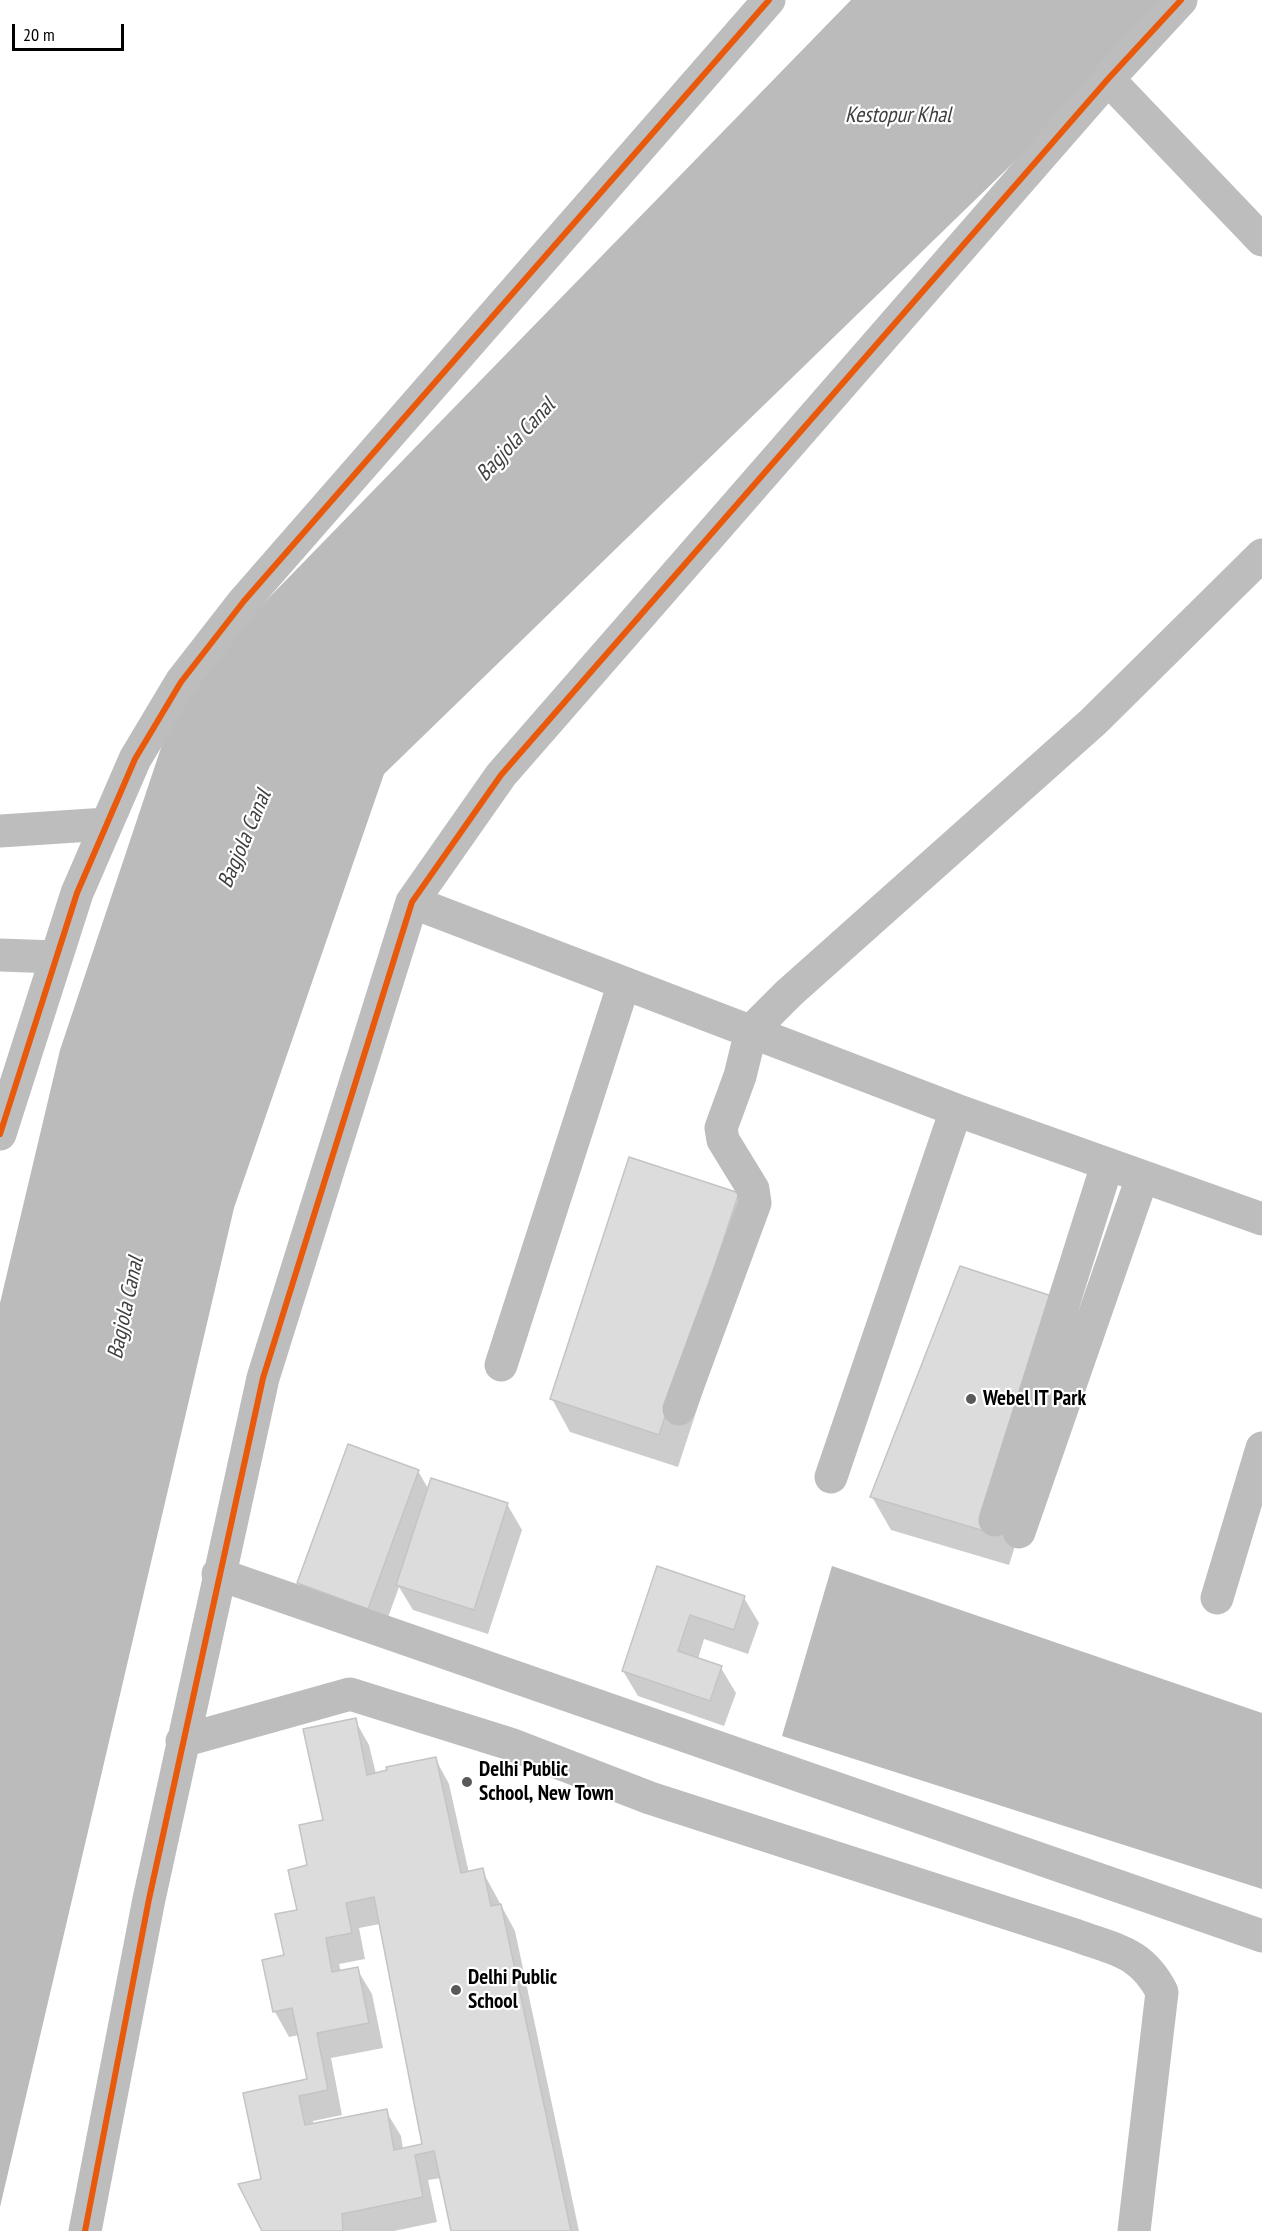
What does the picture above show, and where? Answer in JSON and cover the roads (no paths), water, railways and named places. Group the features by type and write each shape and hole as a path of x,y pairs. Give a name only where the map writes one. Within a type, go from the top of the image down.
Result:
{"street":[{"path":"0,1134 77,893 135,759 176,692 244,601 769,0"},
{"path":"85,2231 182,1742 263,1378 412,902 501,776 1108,79 1181,0"},
{"path":"1108,79 1262,240"},
{"path":"679,1408 754,1203 753,1189 723,1140 721,1128 740,1076 752,1031 789,993 1093,722 1262,555"},
{"path":"0,831 106,824"},
{"path":"412,902 957,1110 1262,1219"},
{"path":"0,955 56,957"},
{"path":"501,1365 624,983"},
{"path":"831,1477 957,1110"},
{"path":"1107,1165 1007,1526 1142,1178"},
{"path":"1217,1598 1262,1448"},
{"path":"218,1574 1262,1936"},
{"path":"182,1742 350,1694 510,1744 650,1798 1075,1935 1139,1960 1153,1974 1162,1992 1134,2231"}],"water":[{"name":"Kestopur Khal","path":"851,0 1181,0 384,774 234,1208 0,2207 0,1303 60,1050 181,688"},
{"path":"832,1566 1262,1713 1262,1889 782,1736"}],"place":[{"name":"Webel IT Park","path":"971,1399"},
{"name":"Delhi Public School, New Town","path":"467,1782"},
{"name":"Delhi Public School","path":"456,1990"}],"water label":[{"name":"Bagjola Canal","path":"516,440"},
{"name":"Bagjola Canal","path":"245,839"},
{"name":"Bagjola Canal","path":"126,1308"}]}
